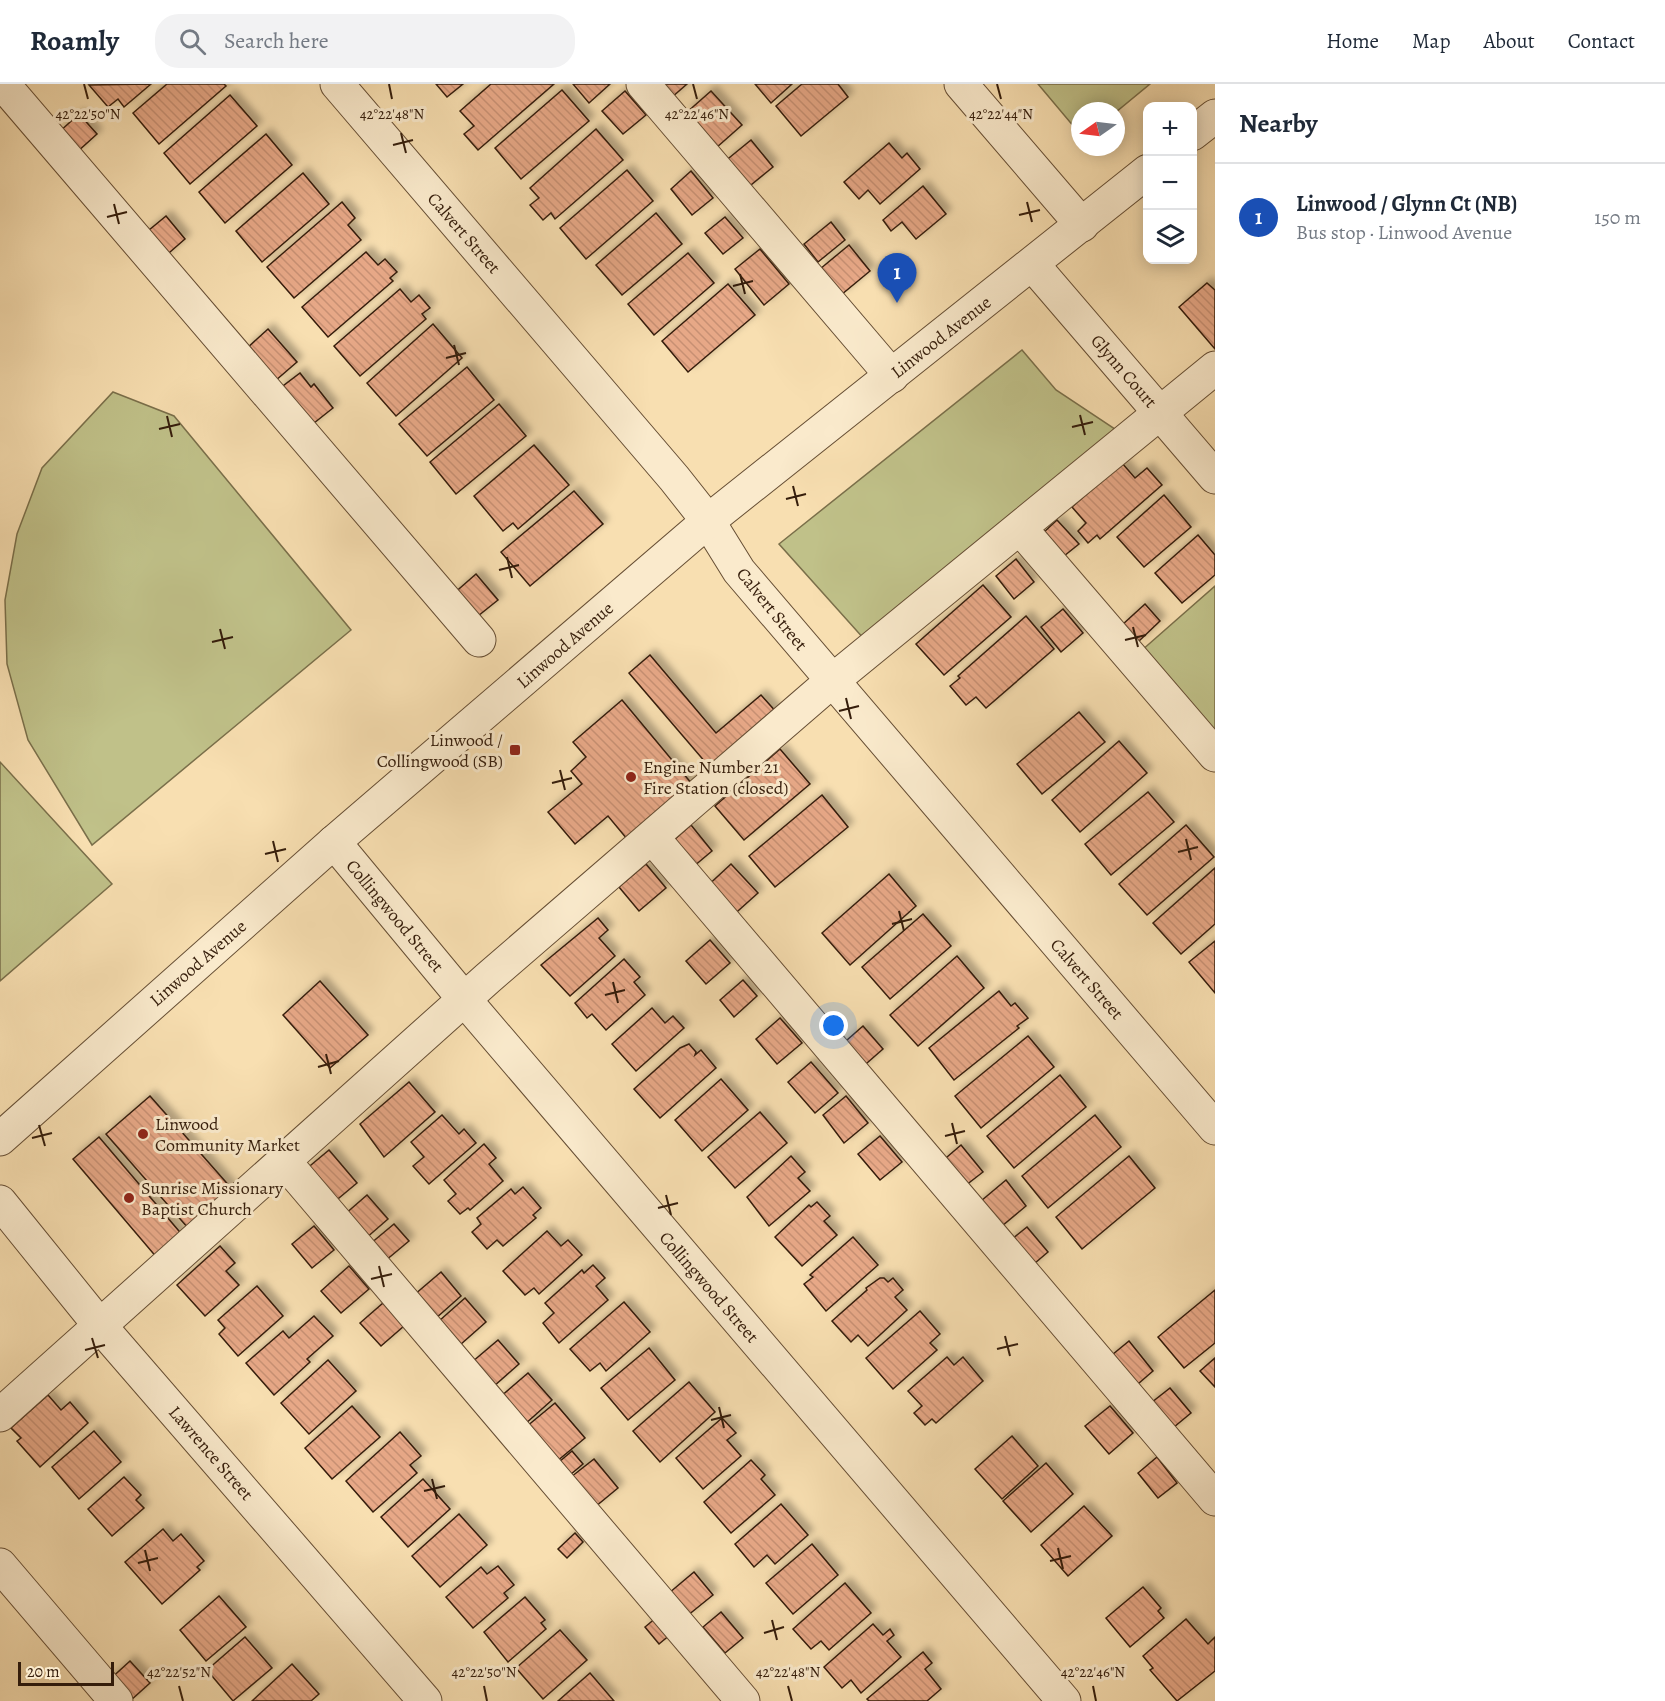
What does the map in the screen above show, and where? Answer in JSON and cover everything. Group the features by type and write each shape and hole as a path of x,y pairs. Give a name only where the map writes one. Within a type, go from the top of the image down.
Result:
{"street":[{"path":"3,84 479,640"},
{"name":"Calvert Street","path":"337,84 674,478 708,521 739,571 1215,1128"},
{"path":"643,84 892,376"},
{"path":"960,84 1082,225"},
{"path":"1197,130 1215,116"},
{"name":"Linwood Avenue","path":"0,1139 334,842 708,521 1033,265 1143,175"},
{"name":"Glynn Court","path":"1033,265 1215,477"},
{"path":"0,1415 101,1327 464,999 832,681 1215,368"},
{"path":"1020,528 1215,755"},
{"path":"651,837 1215,1499"},
{"name":"Collingwood Street","path":"334,842 464,999 1064,1701"},
{"path":"284,1161 743,1701"},
{"name":"Lawrence Street","path":"0,1202 101,1327 425,1701"},
{"path":"0,1565 116,1701"}],"green space":[{"path":"1038,84 1150,84 1125,105 1125,102 1071,102 1071,123"},
{"path":"1022,350 1056,390 1118,431 865,640 779,544"},
{"path":"113,392 174,416 351,630 92,845 28,740 7,664 5,600 17,534 42,468"},
{"path":"1215,586 1215,735 1141,651"},
{"path":"0,762 112,884 0,981"}],"building":[{"path":"151,84 124,107 118,99 108,107 89,85"},
{"path":"167,84 224,84 226,86 159,144 133,113"},
{"path":"436,84 463,84 447,97"},
{"path":"491,84 554,84 478,150 464,134 474,126 460,111"},
{"path":"573,84 610,84 589,103"},
{"path":"658,84 687,84 671,98"},
{"path":"755,84 792,84 771,103"},
{"path":"802,84 838,84 848,97 801,136 776,106"},
{"path":"562,90 589,121 521,179 495,148"},
{"path":"625,91 646,115 623,134 602,111"},
{"path":"711,91 742,125 716,148 686,113"},
{"path":"230,95 257,126 190,184 164,153"},
{"path":"79,114 97,134 76,153 58,133"},
{"path":"596,129 623,160 555,219 551,213 543,220 530,205 539,198 530,188"},
{"path":"266,134 292,165 225,223 199,192"},
{"path":"751,140 773,167 746,189 724,162"},
{"path":"889,143 902,158 907,153 920,169 880,204 868,190 859,199 844,182"},
{"path":"627,170 653,201 586,259 560,228"},
{"path":"691,171 713,198 692,215 671,189"},
{"path":"303,173 329,204 262,262 236,231"},
{"path":"923,186 946,214 916,239 902,222 891,231 883,220"},
{"path":"342,202 355,218 348,225 361,240 294,298 267,267"},
{"path":"656,213 682,244 622,295 596,265"},
{"path":"166,216 185,239 162,259 143,235"},
{"path":"725,217 743,238 723,254 705,233"},
{"path":"831,222 845,240 818,262 804,244"},
{"path":"849,245 870,271 841,295 820,269"},
{"path":"760,249 789,284 764,305 735,269"},
{"path":"366,252 378,265 385,259 397,272 390,278 393,281 328,337 302,307"},
{"path":"688,253 714,283 654,335 628,304"},
{"path":"1207,283 1215,290 1215,349 1179,307"},
{"path":"728,284 755,315 688,372 662,341"},
{"path":"400,289 411,302 419,295 430,308 422,314 426,319 360,376 334,346"},
{"path":"433,324 462,358 396,416 367,383"},
{"path":"268,329 297,362 275,381 246,349"},
{"path":"467,367 494,400 427,456 399,424"},
{"path":"300,373 311,387 314,384 333,408 309,427 279,389"},
{"path":"499,404 526,436 456,494 430,462"},
{"path":"534,445 569,485 518,529 513,523 503,531 474,496"},
{"path":"1122,463 1135,478 1147,468 1162,485 1100,539 1097,535 1088,543 1078,531 1086,523 1072,507"},
{"path":"574,491 603,524 530,586 501,552"},
{"path":"1164,495 1191,527 1144,567 1117,537"},
{"path":"1057,520 1079,544 1064,556 1043,533"},
{"path":"1198,535 1215,555 1215,575 1182,603 1155,573"},
{"path":"1016,559 1034,582 1014,599 996,576"},
{"path":"476,574 498,600 473,620 452,595"},
{"path":"983,585 1011,617 944,675 916,644"},
{"path":"1145,604 1160,621 1138,642 1122,625"},
{"path":"1063,609 1083,633 1061,652 1041,627"},
{"path":"1026,616 1054,649 986,708 976,697 966,705 950,686 960,678 958,676"},
{"path":"650,655 716,733 761,695 778,714 712,770 629,673"},
{"name":"Engine Number 21 Fire Station (closed)","path":"622,700 692,784 627,839 608,816 575,844 548,812 582,784 571,771 586,757 573,742"},
{"path":"1079,712 1105,742 1042,794 1017,764"},
{"path":"1119,741 1147,773 1080,832 1052,800"},
{"path":"780,749 810,784 744,840 715,806"},
{"path":"1148,792 1174,822 1111,875 1085,844"},
{"path":"822,795 848,827 775,887 749,856"},
{"path":"691,825 712,851 687,872 666,847"},
{"path":"1186,825 1214,857 1147,915 1119,884"},
{"path":"646,864 666,888 639,911 619,887"},
{"path":"731,864 758,893 729,919 703,890"},
{"path":"1215,868 1215,924 1181,954 1153,923"},
{"path":"889,874 916,906 850,965 822,933"},
{"path":"923,914 951,946 890,999 862,967"},
{"path":"598,918 608,930 599,938 615,956 570,996 541,965"},
{"path":"710,940 730,963 706,984 686,961"},
{"path":"1215,941 1215,993 1189,962"},
{"path":"957,956 984,988 918,1046 890,1015"},
{"path":"624,959 640,977 634,982 645,995 606,1030 592,1014 587,1018 575,1003"},
{"path":"743,980 757,996 734,1017 720,1000"},
{"path":"320,981 368,1035 330,1068 283,1015"},
{"path":"999,991 1011,1006 1015,1003 1028,1018 1017,1026 1019,1028 954,1080 929,1048"},
{"path":"652,1008 665,1023 673,1016 684,1028 636,1071 612,1044"},
{"path":"780,1018 802,1043 777,1064 756,1039"},
{"path":"863,1026 883,1049 859,1070 839,1047"},
{"path":"1028,1036 1054,1067 981,1128 955,1096"},
{"path":"689,1044 696,1052 695,1055 701,1050 716,1068 660,1118 634,1089 680,1048"},
{"path":"811,1062 838,1093 815,1113 788,1082"},
{"path":"1060,1075 1086,1107 1014,1168 987,1136"},
{"path":"721,1079 748,1110 702,1151 675,1120"},
{"path":"409,1082 435,1112 384,1157 360,1124"},
{"path":"150,1096 232,1189 188,1228 106,1134"},
{"path":"846,1096 868,1123 844,1143 823,1115"},
{"path":"760,1112 787,1143 735,1188 708,1157"},
{"path":"442,1115 459,1134 464,1129 476,1143 429,1184 413,1166 424,1157 411,1142"},
{"path":"1095,1115 1121,1147 1048,1208 1022,1176"},
{"path":"880,1136 902,1162 880,1180 858,1154"},
{"name":"Sunrise Missionary Baptist Church","path":"99,1137 184,1237 158,1259 73,1159"},
{"path":"484,1144 496,1158 489,1164 503,1181 470,1210 468,1208 460,1214 448,1201 456,1194 444,1180"},
{"path":"961,1145 983,1172 961,1189 940,1163"},
{"path":"329,1150 357,1183 333,1203 305,1170"},
{"path":"791,1156 805,1172 798,1178 810,1191 769,1226 747,1197"},
{"path":"1129,1156 1155,1188 1082,1249 1056,1217"},
{"path":"1006,1180 1026,1206 996,1231 975,1206"},
{"path":"523,1187 541,1208 533,1215 536,1218 503,1246 497,1240 487,1249 472,1232 481,1224 477,1218 511,1189 515,1194"},
{"path":"367,1195 388,1219 365,1239 344,1215"},
{"path":"817,1202 830,1216 824,1221 837,1235 802,1266 775,1237 809,1205 811,1207"},
{"path":"394,1224 409,1241 385,1261 370,1244"},
{"path":"314,1226 334,1250 312,1268 292,1244"},
{"path":"1027,1227 1048,1252 1028,1269 1007,1243"},
{"path":"547,1231 561,1246 568,1240 582,1255 539,1294 534,1288 525,1295 503,1271"},
{"path":"853,1237 878,1265 826,1311 804,1284 813,1277 810,1275"},
{"path":"220,1246 235,1263 226,1271 239,1285 205,1316 177,1285"},
{"path":"593,1265 605,1278 596,1286 608,1300 559,1343 543,1323 554,1313 545,1303 582,1270 584,1273"},
{"path":"349,1266 369,1289 341,1313 321,1291"},
{"path":"441,1272 461,1296 435,1319 414,1295"},
{"path":"880,1278 888,1282 893,1278 903,1290 895,1297 907,1310 868,1346 858,1335 851,1342 832,1321 867,1290 866,1288"},
{"path":"257,1286 283,1316 238,1356 219,1334 225,1328 218,1320"},
{"path":"1215,1290 1215,1343 1184,1368 1158,1337"},
{"path":"465,1298 486,1322 460,1345 439,1321"},
{"path":"624,1302 650,1332 606,1371 600,1363 590,1371 570,1349"},
{"path":"383,1303 404,1326 381,1346 360,1323"},
{"path":"920,1311 940,1334 930,1343 937,1350 893,1389 866,1358"},
{"path":"314,1316 333,1336 307,1359 310,1362 274,1395 246,1363 283,1331 289,1338"},
{"path":"498,1340 519,1364 493,1387 472,1362"},
{"path":"1129,1341 1153,1371 1131,1390 1107,1359"},
{"path":"649,1348 675,1380 628,1420 601,1388"},
{"path":"947,1357 954,1365 963,1357 983,1381 936,1423 932,1419 925,1425 914,1413 922,1406 908,1391"},
{"path":"1215,1358 1215,1387 1200,1371"},
{"path":"328,1360 356,1391 309,1434 281,1403"},
{"path":"528,1373 552,1400 524,1425 500,1397"},
{"path":"689,1382 715,1412 660,1462 633,1431"},
{"path":"1170,1388 1191,1413 1168,1432 1147,1406"},
{"path":"48,1395 61,1410 70,1402 88,1423 40,1467 17,1441 21,1438 11,1428"},
{"path":"555,1403 585,1438 556,1462 526,1427"},
{"path":"352,1406 380,1437 332,1479 305,1448"},
{"path":"1110,1406 1133,1433 1109,1454 1085,1426"},
{"path":"722,1418 736,1433 727,1440 741,1456 703,1489 676,1458"},
{"path":"94,1431 121,1462 79,1499 52,1467"},
{"path":"400,1432 421,1456 410,1465 417,1473 373,1512 346,1481"},
{"path":"1012,1436 1038,1466 1002,1499 975,1469"},
{"path":"572,1451 583,1464 570,1475 559,1462"},
{"path":"1157,1457 1177,1483 1158,1498 1138,1473"},
{"path":"594,1459 618,1488 595,1507 571,1477"},
{"path":"751,1460 765,1475 761,1479 775,1495 731,1533 704,1502"},
{"path":"1046,1463 1073,1494 1031,1532 1003,1501"},
{"path":"124,1477 141,1495 136,1500 144,1508 112,1536 88,1509"},
{"path":"423,1479 450,1509 408,1547 381,1517"},
{"path":"781,1504 808,1535 775,1564 767,1555 754,1567 735,1544"},
{"path":"1084,1506 1112,1536 1068,1576 1041,1545"},
{"path":"459,1514 487,1545 440,1587 412,1556"},
{"path":"163,1529 173,1541 181,1534 204,1561 197,1567 200,1570 162,1604 125,1562"},
{"path":"575,1533 583,1542 567,1558 558,1549"},
{"path":"812,1544 838,1575 793,1614 766,1583"},
{"path":"498,1566 514,1585 504,1593 508,1598 473,1628 446,1597 481,1567 487,1574"},
{"path":"694,1572 713,1595 687,1616 669,1593"},
{"path":"845,1583 871,1613 829,1650 821,1641 811,1649 793,1629"},
{"path":"1143,1587 1161,1608 1158,1611 1164,1618 1130,1647 1106,1618"},
{"path":"219,1596 246,1627 206,1661 180,1630"},
{"path":"525,1597 545,1620 541,1623 546,1629 508,1662 484,1632"},
{"path":"721,1612 743,1638 725,1653 703,1627"},
{"path":"657,1617 671,1634 659,1644 645,1627"},
{"path":"1186,1619 1208,1644 1215,1637 1215,1671 1177,1701 1150,1670 1153,1668 1143,1656"},
{"path":"873,1624 883,1635 890,1629 894,1635 887,1641 901,1657 861,1693 851,1680 842,1688 824,1667"},
{"path":"560,1630 587,1660 543,1699 516,1668"},
{"path":"245,1637 272,1668 233,1701 207,1670"},
{"path":"923,1652 932,1663 925,1669 941,1689 927,1701 869,1701 867,1699"},
{"path":"130,1661 150,1683 130,1701 107,1682"},
{"path":"292,1664 319,1694 311,1701 252,1701"},
{"path":"590,1673 614,1701 558,1701"}],"place":[{"name":"Linwood / Glynn Ct (NB)","path":"897,303"},
{"name":"Linwood / Collingwood (SB)","path":"515,750"},
{"name":"Engine Number 21 Fire Station (closed)","path":"631,777"},
{"name":"Linwood Community Market","path":"143,1134"},
{"name":"Sunrise Missionary Baptist Church","path":"129,1198"}]}
